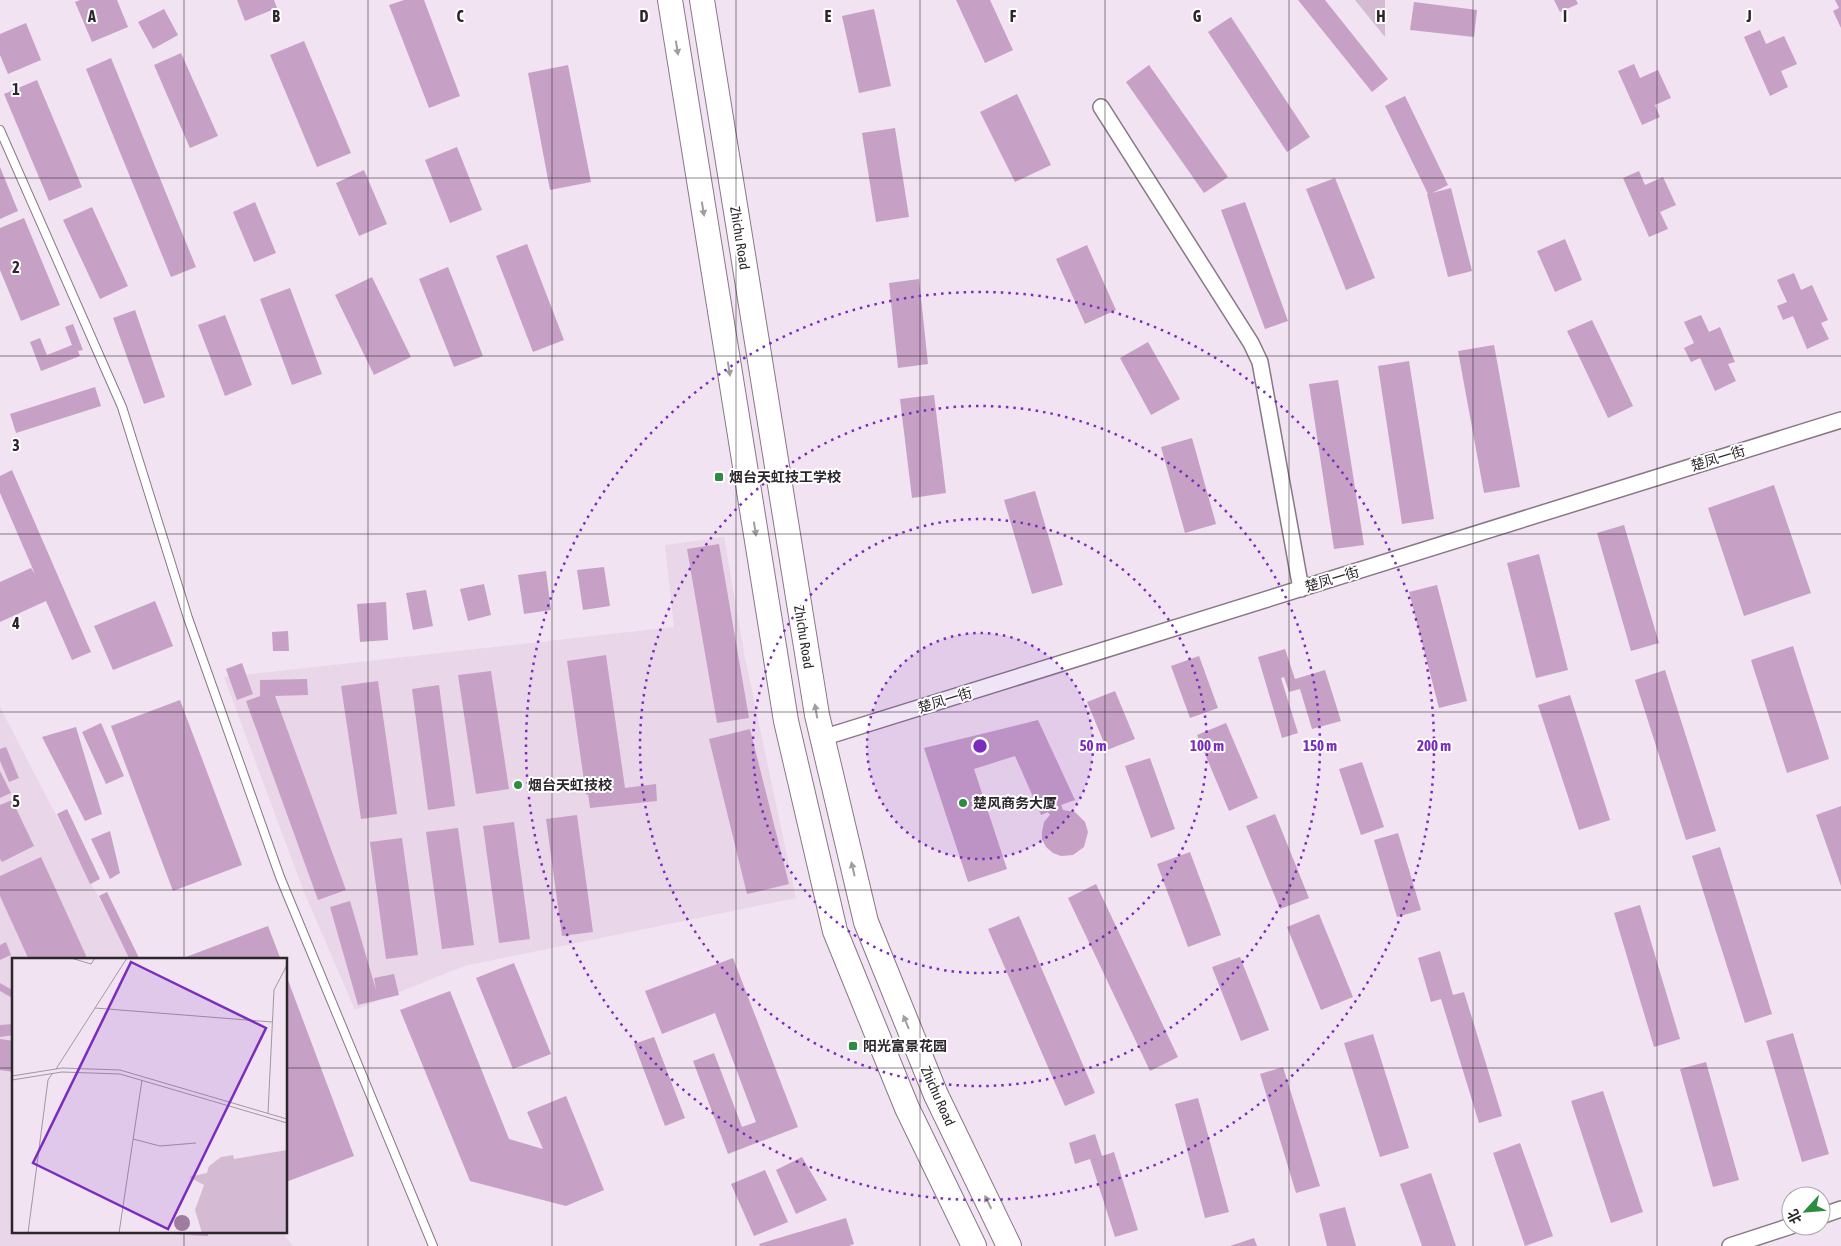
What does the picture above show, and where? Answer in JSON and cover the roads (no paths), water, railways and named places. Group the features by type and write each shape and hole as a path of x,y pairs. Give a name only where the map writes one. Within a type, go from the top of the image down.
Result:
{"main road":[{"path":"670,0 786,721 835,931 907,1108 974,1246"},
{"name":"Zhichu Road","path":"702,0 817,715 866,922 936,1095 1009,1246"}],"street":[{"path":"1101,107 1251,343 1260,362 1301,589"},
{"name":"楚凤一街","path":"822,738 1841,420"},
{"path":"1730,1246 1781,1229"}],"lane":[{"path":"0,130 122,407 188,618 280,877 433,1246"}],"place":[{"name":"烟台天虹技工学校","path":"719,477"},
{"name":"烟台天虹技校","path":"518,785"},
{"name":"楚风商务大厦","path":"963,803"},
{"name":"阳光富景花园","path":"853,1046"}]}
